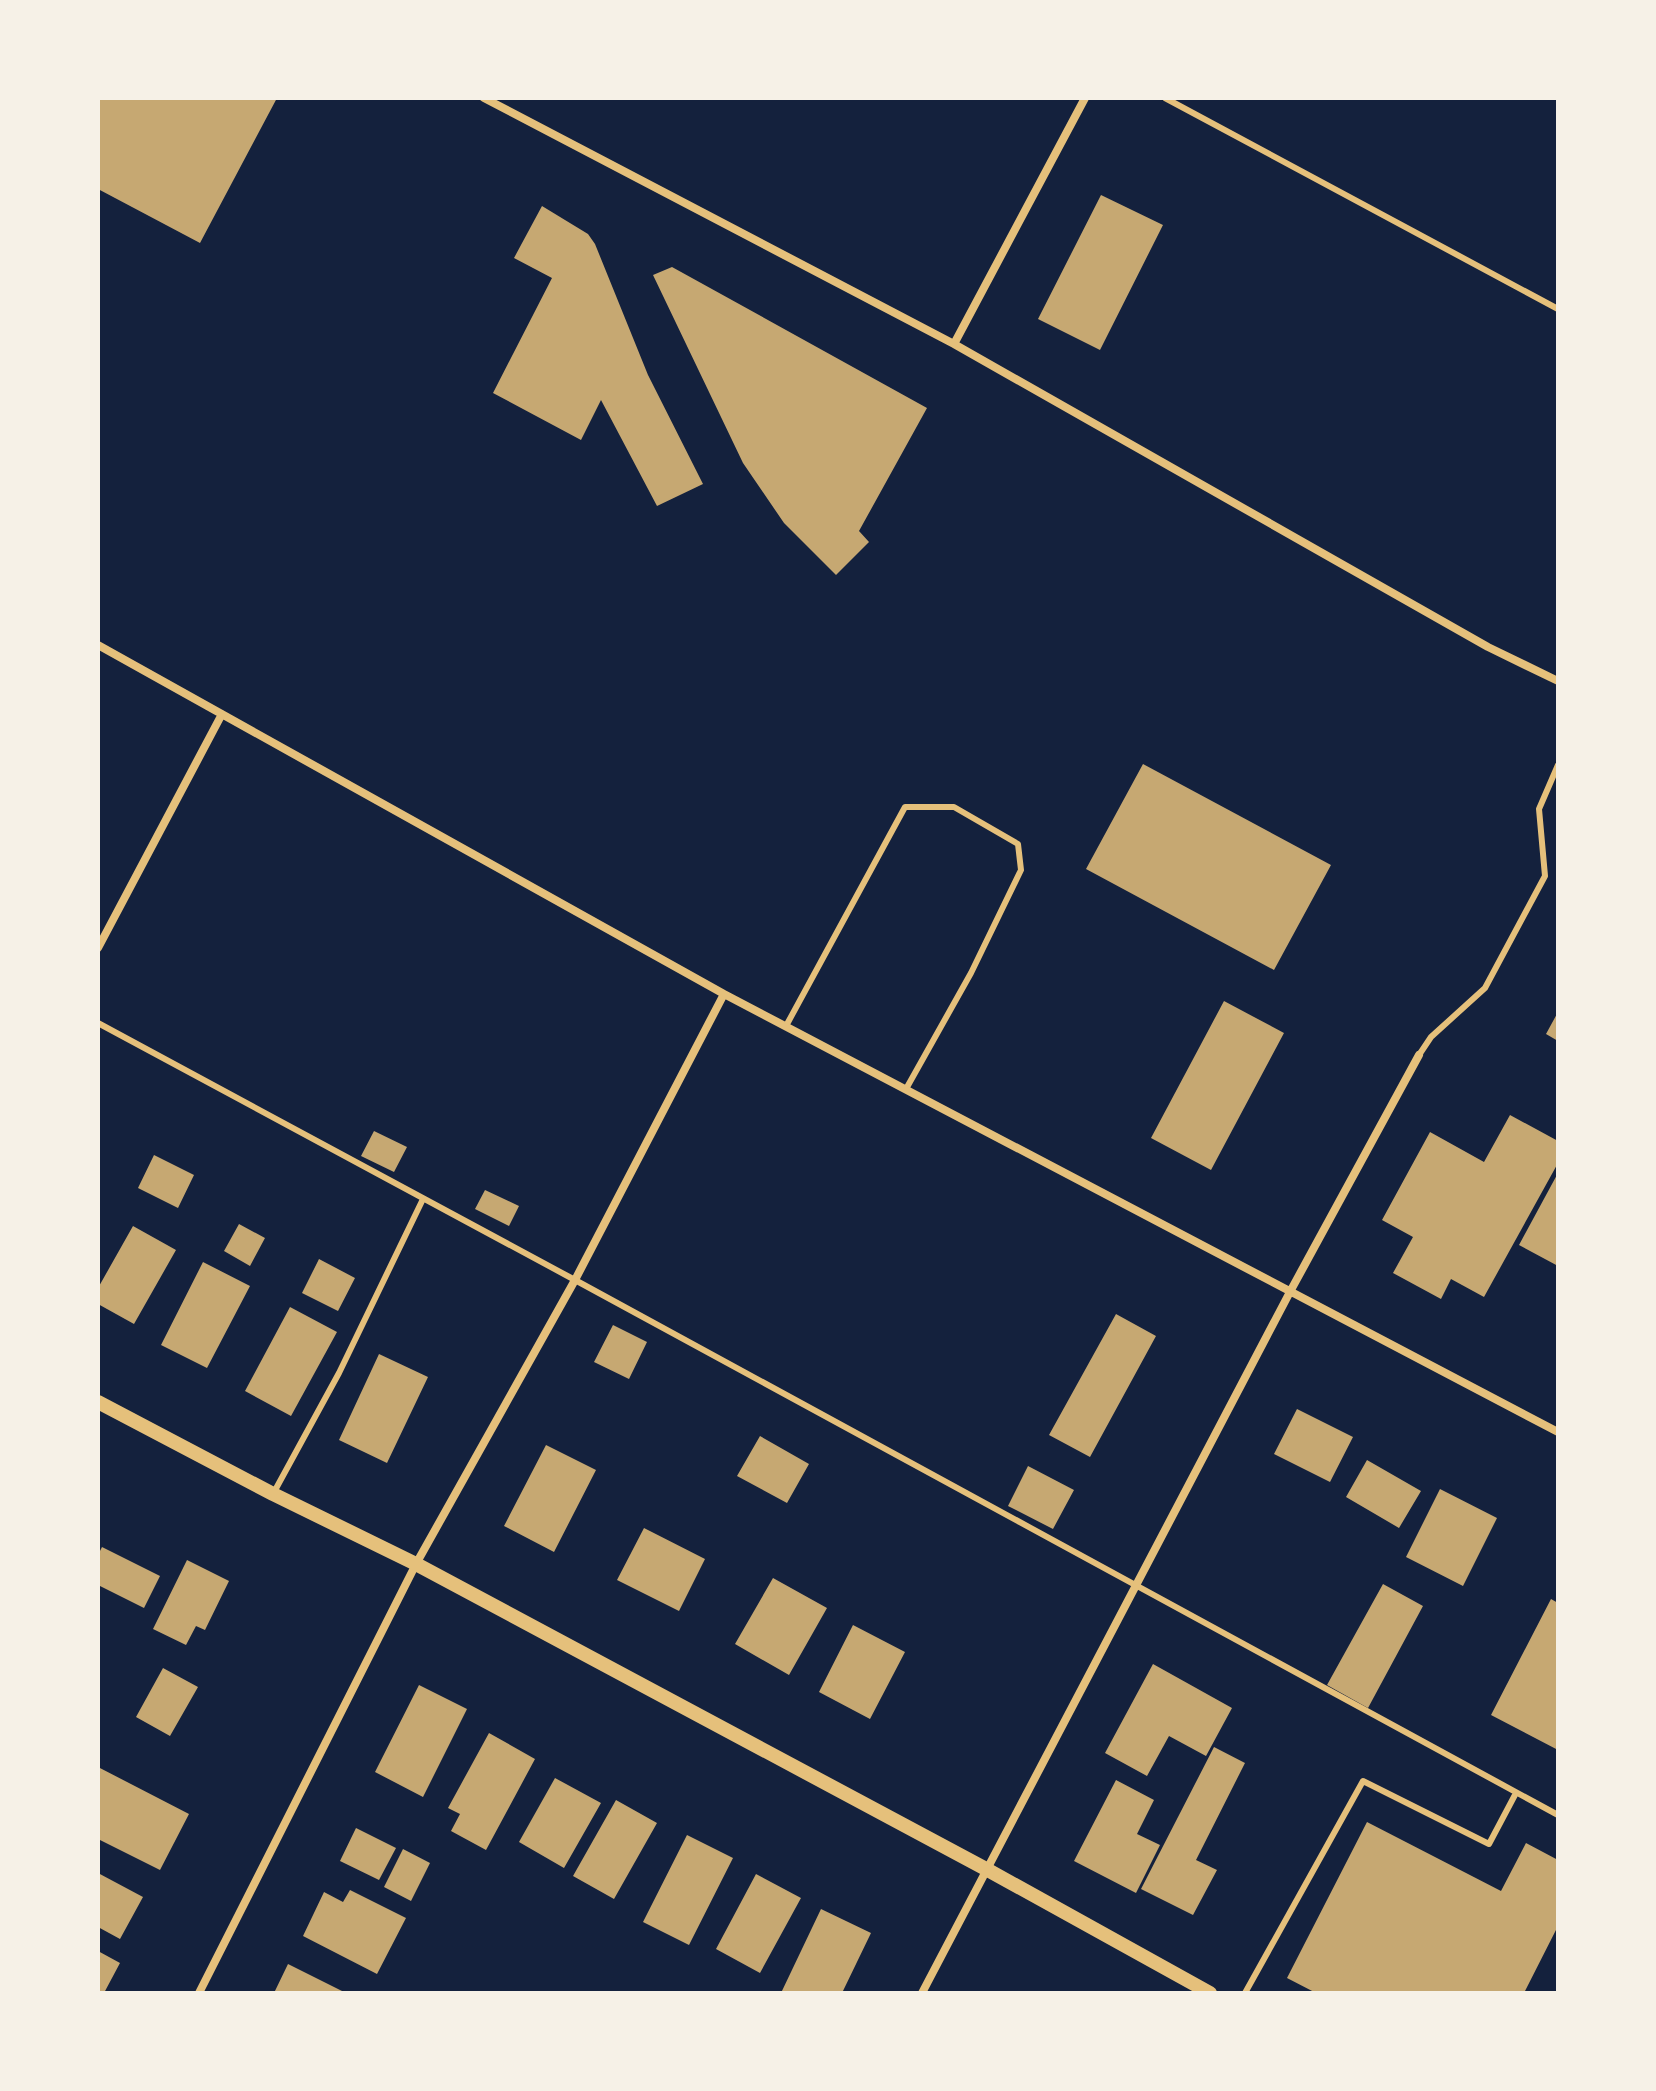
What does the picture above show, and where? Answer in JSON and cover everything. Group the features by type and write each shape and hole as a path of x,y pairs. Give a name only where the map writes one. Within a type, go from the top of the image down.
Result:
{"street":[{"path":"484,98 954,344 1488,647 1558,681"},
{"path":"954,344 1085,98"},
{"path":"98,645 724,994 1558,1432"},
{"path":"98,948 222,714"},
{"path":"199,1993 416,1564 575,1280 724,994"},
{"path":"922,1993 1291,1290 1419,1055"},
{"path":"98,1402 273,1494 416,1564 986,1869 1210,1993"}],"lane":[{"path":"1165,98 1558,309"},
{"path":"1419,1055 1431,1037 1485,988 1545,876 1539,809 1558,765"},
{"path":"786,1026 905,807 954,807 1018,844 1021,870 971,973 906,1089"},
{"path":"98,1023 1558,1815"},
{"path":"273,1494 339,1373 423,1199"},
{"path":"1245,1993 1363,1781 1489,1844 1516,1793"}],"building":[{"path":"98,98 277,98 200,243 98,189"},
{"path":"1101,195 1163,225 1100,350 1038,319"},
{"path":"542,206 588,234 595,244 648,375 703,484 657,506 601,400 581,440 493,393 552,278 514,258"},
{"path":"672,267 927,408 859,531 869,542 836,575 784,523 743,463 653,275"},
{"path":"1143,764 1331,865 1274,970 1086,869"},
{"path":"1224,1001 1284,1033 1211,1170 1151,1138"},
{"path":"1558,1012 1558,1041 1546,1034"},
{"path":"1510,1115 1558,1141 1558,1163 1484,1297 1451,1279 1441,1299 1393,1273 1413,1237 1382,1220 1430,1132 1484,1162"},
{"path":"374,1131 407,1147 394,1172 361,1156"},
{"path":"154,1155 194,1175 178,1208 138,1188"},
{"path":"1558,1173 1558,1266 1519,1245"},
{"path":"485,1190 519,1206 509,1226 475,1209"},
{"path":"239,1224 265,1238 250,1266 224,1251"},
{"path":"133,1226 176,1250 134,1324 98,1304 98,1288"},
{"path":"319,1259 355,1278 338,1311 302,1293"},
{"path":"203,1262 250,1286 207,1368 161,1345"},
{"path":"290,1307 337,1332 291,1416 245,1391"},
{"path":"1116,1314 1156,1336 1090,1457 1049,1435"},
{"path":"613,1325 647,1342 629,1379 594,1362"},
{"path":"379,1354 428,1377 387,1463 339,1440"},
{"path":"1297,1409 1353,1437 1330,1482 1274,1454"},
{"path":"760,1436 809,1464 787,1503 737,1476"},
{"path":"546,1445 596,1470 554,1552 504,1526"},
{"path":"1367,1460 1421,1491 1399,1528 1346,1497"},
{"path":"1028,1466 1074,1490 1053,1529 1008,1506"},
{"path":"1440,1489 1497,1518 1463,1586 1406,1557"},
{"path":"644,1528 705,1559 679,1611 617,1580"},
{"path":"102,1547 160,1576 144,1608 98,1585 98,1555"},
{"path":"187,1560 229,1581 205,1630 196,1626 186,1645 153,1629"},
{"path":"773,1578 827,1608 789,1675 735,1644"},
{"path":"1383,1584 1423,1606 1368,1708 1327,1685"},
{"path":"1551,1599 1558,1603 1558,1750 1491,1715"},
{"path":"853,1625 905,1652 870,1719 819,1692"},
{"path":"1153,1664 1232,1708 1206,1756 1169,1736 1147,1776 1105,1753"},
{"path":"163,1668 198,1687 170,1736 136,1717"},
{"path":"419,1685 467,1709 423,1797 375,1772"},
{"path":"489,1733 535,1759 486,1850 451,1831 460,1814 448,1808"},
{"path":"1214,1747 1245,1763 1196,1860 1217,1870 1193,1915 1141,1889"},
{"path":"98,1767 189,1814 160,1870 98,1839"},
{"path":"555,1778 601,1803 564,1868 519,1842"},
{"path":"1116,1780 1154,1800 1137,1834 1160,1845 1136,1893 1074,1861"},
{"path":"616,1800 657,1823 614,1899 573,1876"},
{"path":"1367,1822 1501,1891 1526,1843 1558,1860 1558,1926 1524,1993 1316,1993 1287,1978"},
{"path":"356,1828 396,1848 379,1880 340,1861"},
{"path":"687,1835 733,1858 689,1945 643,1922"},
{"path":"403,1849 430,1863 411,1901 384,1887"},
{"path":"98,1873 143,1897 120,1939 98,1927"},
{"path":"756,1874 801,1898 760,1973 716,1949"},
{"path":"350,1890 406,1918 377,1974 303,1936 324,1892 343,1902"},
{"path":"821,1909 871,1933 842,1993 781,1993"},
{"path":"98,1951 120,1963 104,1993 98,1993"},
{"path":"288,1964 346,1993 274,1993"}]}
